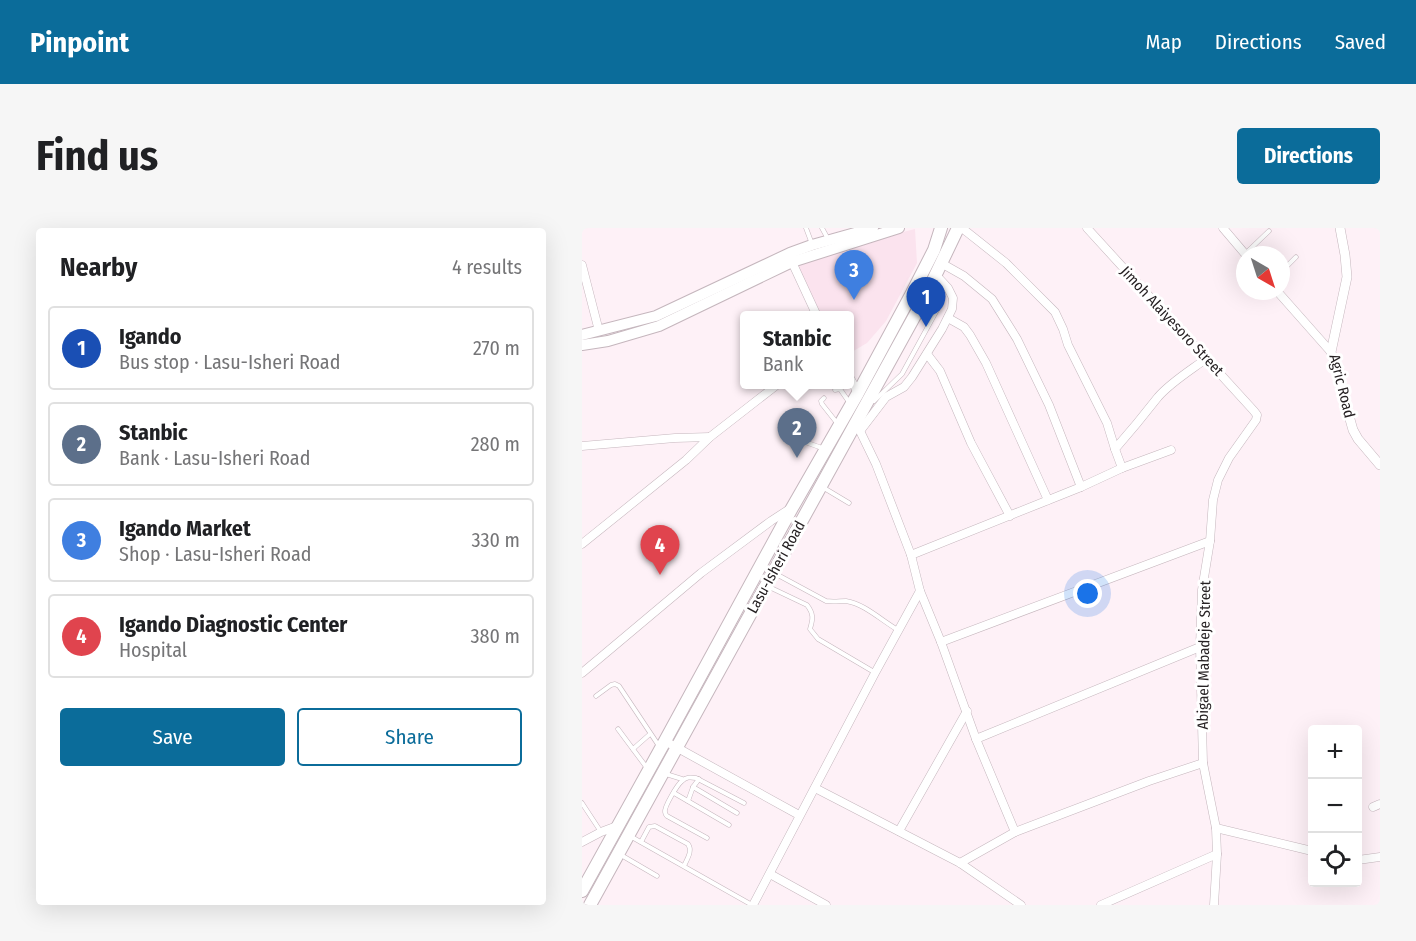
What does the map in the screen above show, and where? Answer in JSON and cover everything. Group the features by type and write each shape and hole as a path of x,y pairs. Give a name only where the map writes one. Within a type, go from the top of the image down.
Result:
{"main road":[{"path":"582,335 656,316 790,253 848,231 873,228"},
{"path":"582,345 608,341 659,326 792,262 899,228"},
{"name":"Lasu-Isheri Road","path":"590,905 663,773 668,746 792,508 912,293 934,250 940,228"},
{"name":"Lasu-Isheri Road","path":"582,891 649,771 668,746 766,585 821,486 857,428 863,412 960,228"}],"street":[{"path":"960,228 1006,263 1054,312 1107,423 1122,468"},
{"name":"Jimoh Alaiyesoro Street","path":"1087,228 1257,415"},
{"path":"1223,228 1238,246"},
{"name":"Agric Road","path":"1340,228 1347,277 1331,352 1353,430 1380,465"},
{"path":"792,262 815,311"},
{"path":"941,263 964,276 992,299 1017,339 1049,405 1081,487"},
{"path":"582,265 599,331"},
{"path":"933,281 948,288 953,298 948,318 904,387 886,397 857,428 876,464 911,555 920,591 976,739 1015,832"},
{"path":"1284,300 1331,352"},
{"path":"948,318 964,327 986,363 1048,500"},
{"path":"927,354 940,371 971,443 1010,516"},
{"path":"1115,449 1163,393 1207,358"},
{"path":"854,386 858,393"},
{"path":"582,544 686,460 710,437 772,389"},
{"name":"Abigael Mabadeje Street","path":"1214,905 1216,828 1203,763 1200,648 1202,590 1210,541 1213,500 1218,480 1229,458 1256,420 1257,415"},
{"path":"582,446 710,437"},
{"path":"911,555 1171,450"},
{"path":"582,673 701,573 792,508"},
{"path":"941,642 1210,541"},
{"path":"752,905 920,591"},
{"path":"976,739 1200,648"},
{"path":"899,831 967,711"},
{"path":"668,746 799,815"},
{"path":"960,863 1015,832 1203,763"},
{"path":"815,788 960,863 1021,905"},
{"path":"582,842 618,826"},
{"path":"1216,828 1308,850"},
{"path":"1101,905 1217,854"},
{"path":"1362,859 1380,857"},
{"path":"770,874 826,905"}],"lane":[{"path":"806,228 812,245"},
{"path":"822,228 829,240"},
{"path":"1253,246 1269,231"},
{"path":"1290,263 1296,257"},
{"path":"863,412 902,374 937,310 940,300 939,288 933,281"},
{"path":"841,389 851,405"},
{"path":"824,398 821,400 822,404 839,426"},
{"path":"797,444 805,442 826,450"},
{"path":"821,486 849,502"},
{"path":"772,573 826,601 845,601 861,607 898,630"},
{"path":"766,585 807,605 813,617 810,629 818,639 875,673"},
{"path":"596,696 611,685 619,686 651,734 668,746"},
{"path":"618,729 649,771"},
{"path":"633,749 651,734"},
{"path":"663,773 682,779 689,777 699,779 744,803"},
{"path":"682,779 665,808 665,813 707,838"},
{"path":"687,801 699,779"},
{"path":"693,787 737,813"},
{"path":"674,793 729,825"},
{"path":"582,803 601,832"},
{"path":"641,842 650,827 655,826 688,844 691,851 684,866"},
{"path":"629,835 752,905"},
{"path":"618,854 657,876"}],"shaded area":[{"path":"915,229 917,263 886,321 867,343 854,351 854,311 817,311 795,263 847,246"}],"place":[{"name":"Igando Market","path":"854,300"},
{"name":"Igando","path":"926,327"},
{"name":"Stanbic","path":"797,458"},
{"name":"Igando Diagnostic Center","path":"660,575"}]}
